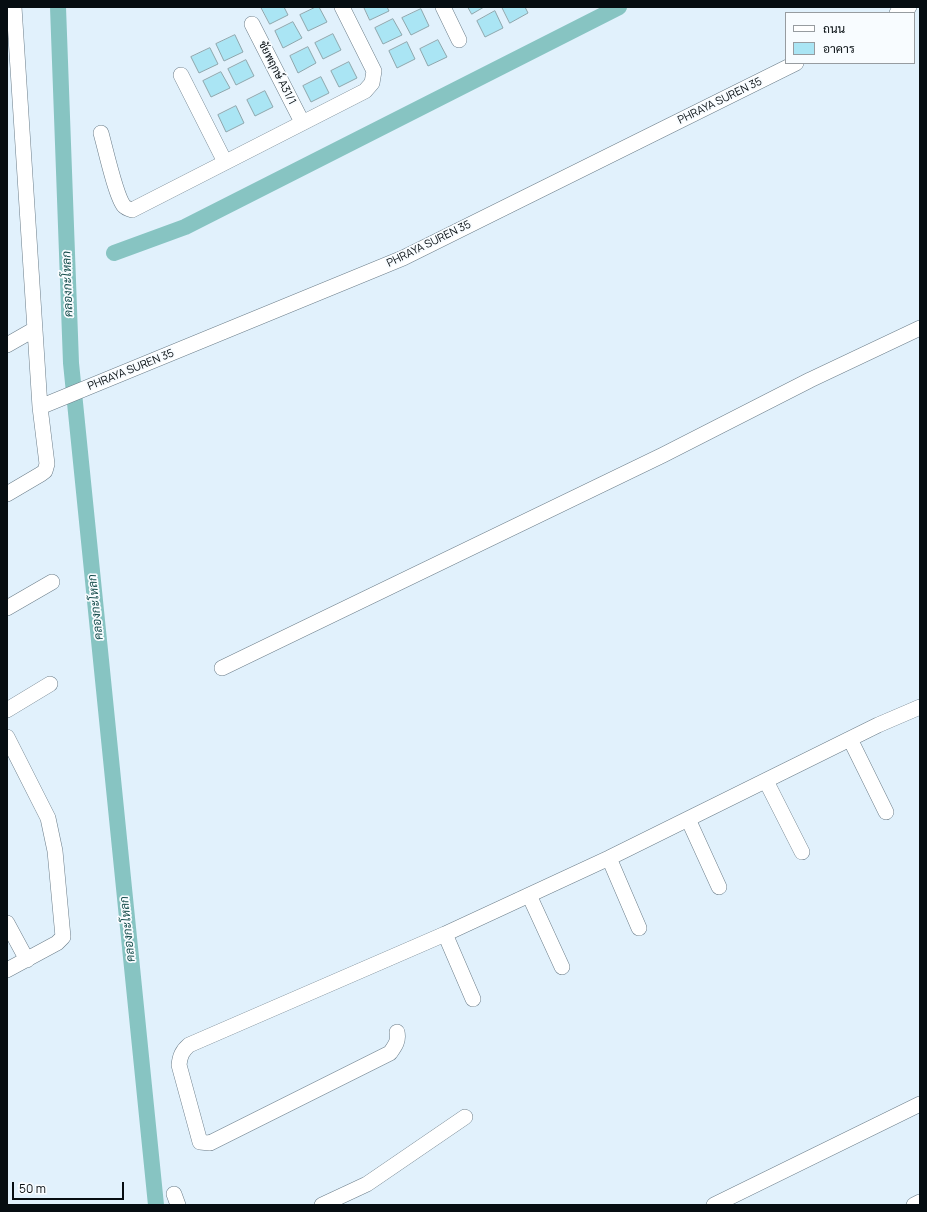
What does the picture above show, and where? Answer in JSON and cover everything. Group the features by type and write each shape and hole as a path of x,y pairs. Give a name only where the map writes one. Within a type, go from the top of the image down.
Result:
{"street":[{"path":"7,494 41,474 46,468 47,464 46,405 35,329 14,7"},
{"path":"101,133 118,195 124,206 128,209 137,208 365,91 372,83 374,71 342,7"},
{"path":"443,7 459,40"},
{"name":"ชัยพฤกษ์ A31/1","path":"252,24 302,122"},
{"name":"PHRAYA SUREN 35","path":"46,405 403,258 794,64"},
{"path":"181,75 225,162"},
{"path":"222,668 663,455 810,380 920,328"},
{"path":"7,345 35,329"},
{"path":"7,608 52,582"},
{"path":"7,710 50,684"},
{"path":"397,1032 398,1037 396,1044 390,1053 210,1143 200,1142 179,1065 180,1056 183,1050 189,1045 445,934 610,858 850,739 920,707"},
{"path":"7,737 48,818 55,851 64,937 57,943 7,970"},
{"path":"850,739 886,812"},
{"path":"766,781 802,852"},
{"path":"688,819 719,887"},
{"path":"610,858 639,928"},
{"path":"529,895 562,968"},
{"path":"7,923 27,960"},
{"path":"445,934 473,999"},
{"path":"714,1205 920,1104"},
{"path":"322,1205 367,1184 465,1118"},
{"path":"914,1205 920,1202"}],"building":[{"path":"261,7 284,7 288,15 270,24"},
{"path":"319,7 327,22 308,31 300,15"},
{"path":"364,7 387,7 389,11 370,20"},
{"path":"468,7 484,7 472,14"},
{"path":"502,7 525,7 528,13 510,23"},
{"path":"421,9 429,26 411,35 402,18"},
{"path":"495,11 503,28 485,37 477,21"},
{"path":"393,19 402,35 383,44 375,28"},
{"path":"293,22 302,38 283,48 275,31"},
{"path":"333,34 341,50 323,59 315,43"},
{"path":"235,35 243,52 224,61 216,44"},
{"path":"438,40 447,57 428,66 420,49"},
{"path":"407,42 415,59 397,68 389,51"},
{"path":"308,47 316,63 298,73 290,56"},
{"path":"210,48 218,64 199,73 191,57"},
{"path":"246,60 254,76 236,85 228,69"},
{"path":"349,62 357,78 339,87 331,71"},
{"path":"221,72 230,88 211,97 203,81"},
{"path":"321,77 329,93 311,102 303,86"},
{"path":"265,91 273,107 255,116 247,100"},
{"path":"236,106 244,123 226,132 218,115"}],"waterway":[{"name":"คลองกะโหลก","path":"58,7 71,363 156,1205"},
{"path":"114,253 185,227 619,7"}]}
